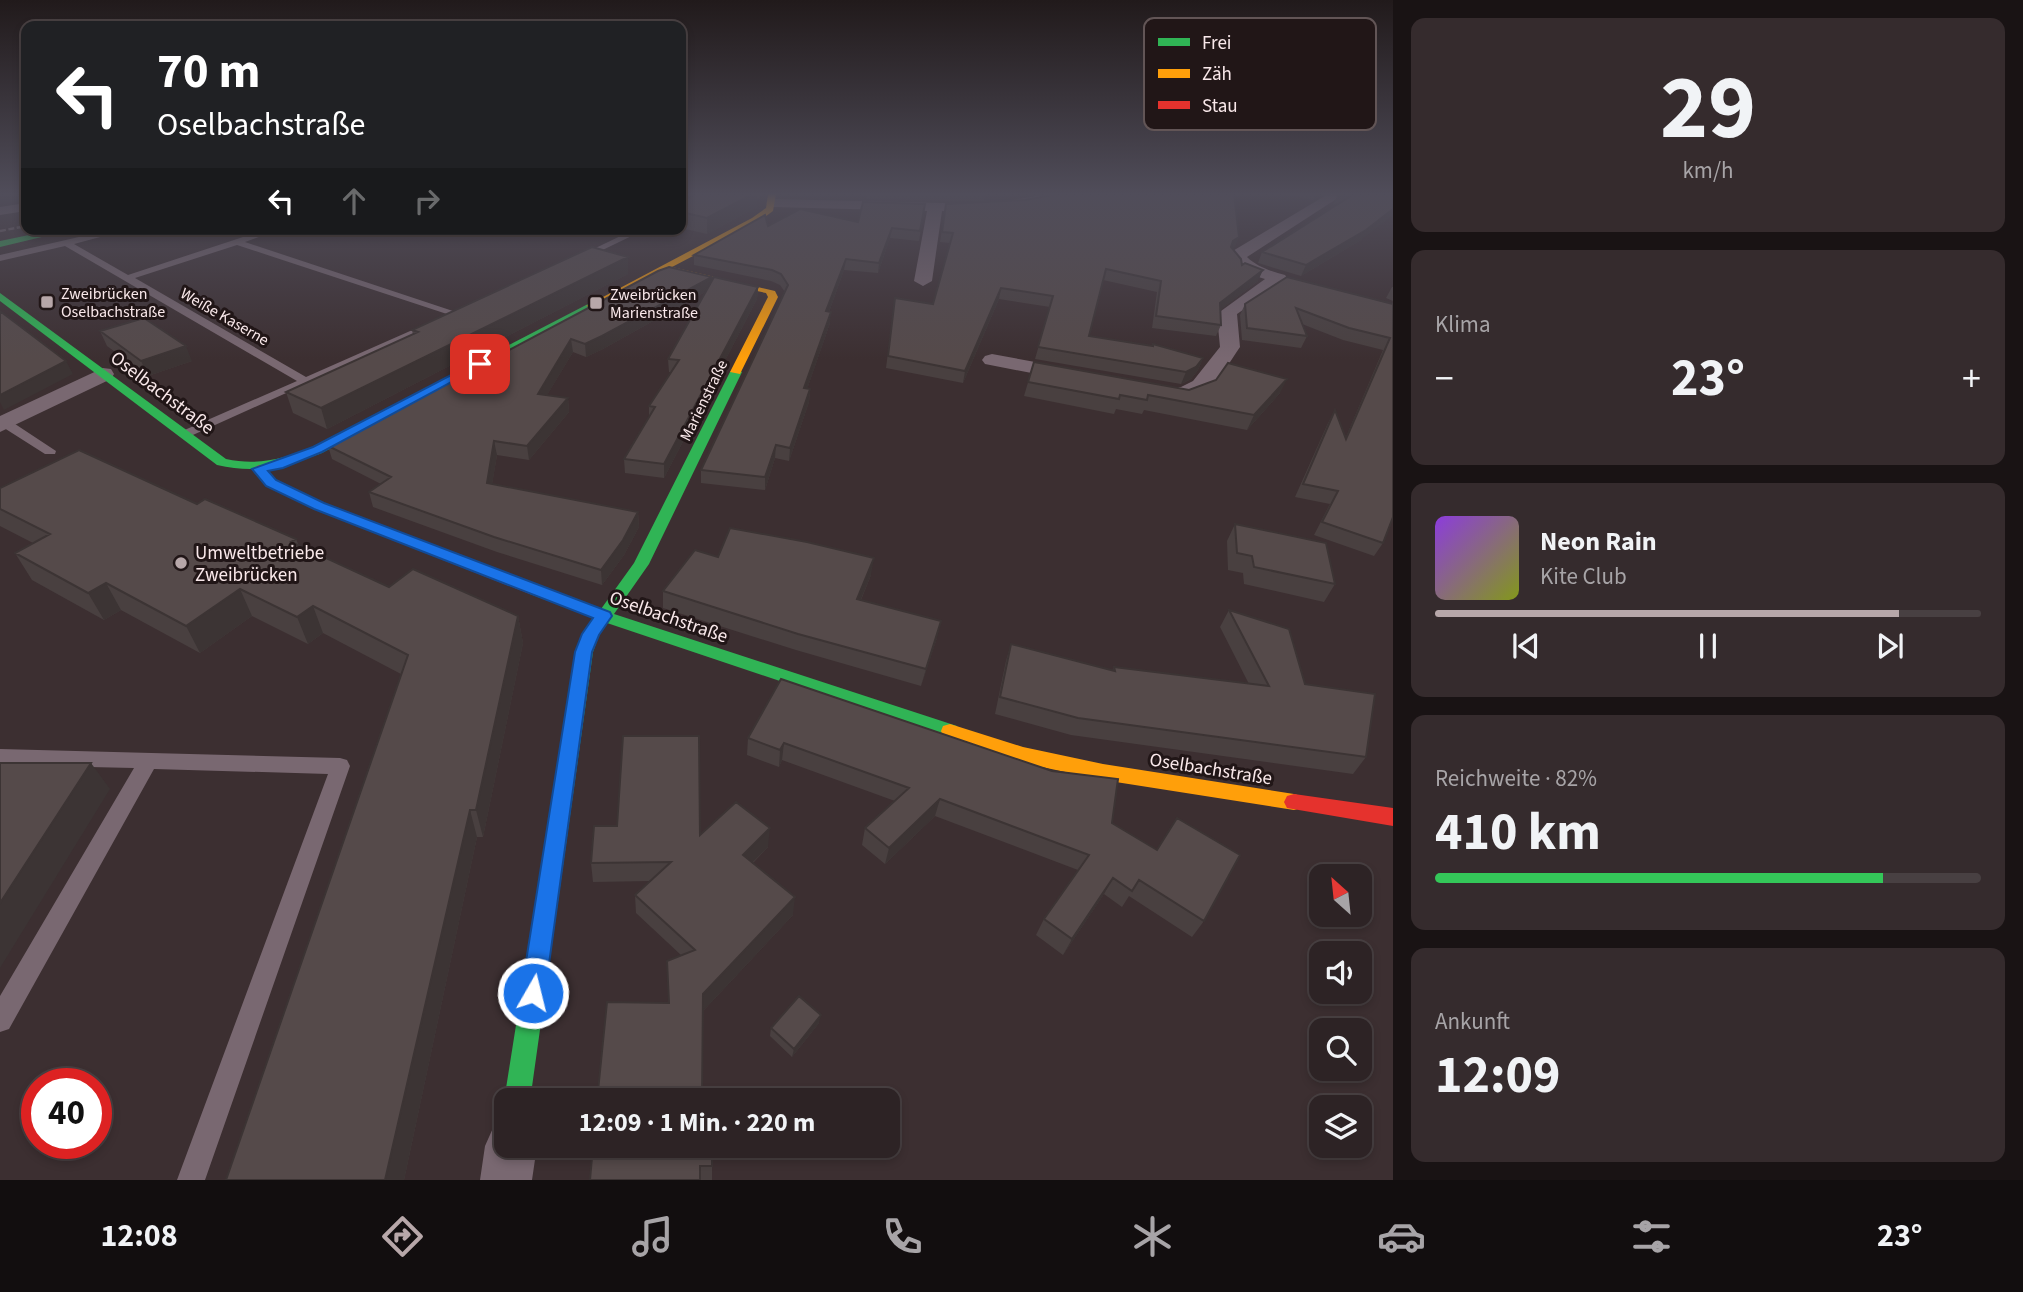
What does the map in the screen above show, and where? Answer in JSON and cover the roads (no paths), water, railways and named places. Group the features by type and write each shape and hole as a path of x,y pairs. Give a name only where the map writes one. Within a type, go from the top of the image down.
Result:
{"street":[{"path":"259,469 279,465 317,450 700,249"},
{"path":"923,281 928,249"},
{"path":"1145,388 1184,394 1201,386 1230,347 1227,316 1230,311 1259,290 1285,280 1248,268 1237,256 1248,249"},
{"name":"Marienstraße","path":"604,616 642,564 773,297 770,291 762,288 664,268"},
{"name":"Oselbachstraße","path":"0,296 222,462 239,469 259,469 271,483 319,506 604,616 1023,755 1103,772 1393,817"},
{"path":"992,360 1094,379"},
{"path":"3,424 103,374"},
{"path":"519,1088 584,652 591,634 604,616"},
{"path":"506,1180 509,1158"}],"lane":[{"path":"0,258 28,249"},
{"name":"Weiße Kaserne","path":"87,249 127,278 306,381"},
{"name":"Weiße Kaserne","path":"127,278 215,249"},
{"path":"259,249 457,314"},
{"path":"568,263 598,249"},
{"path":"184,435 469,308"},
{"path":"3,424 50,451"},
{"path":"0,757 340,765 191,1180"},
{"path":"0,1020 148,761"}],"place":[{"name":"Zweibrücken Oselbachstraße","path":"47,302"},
{"name":"Zweibrücken Marienstraße","path":"596,303"},
{"name":"Umweltbetriebe Zweibrücken","path":"181,563"}]}
